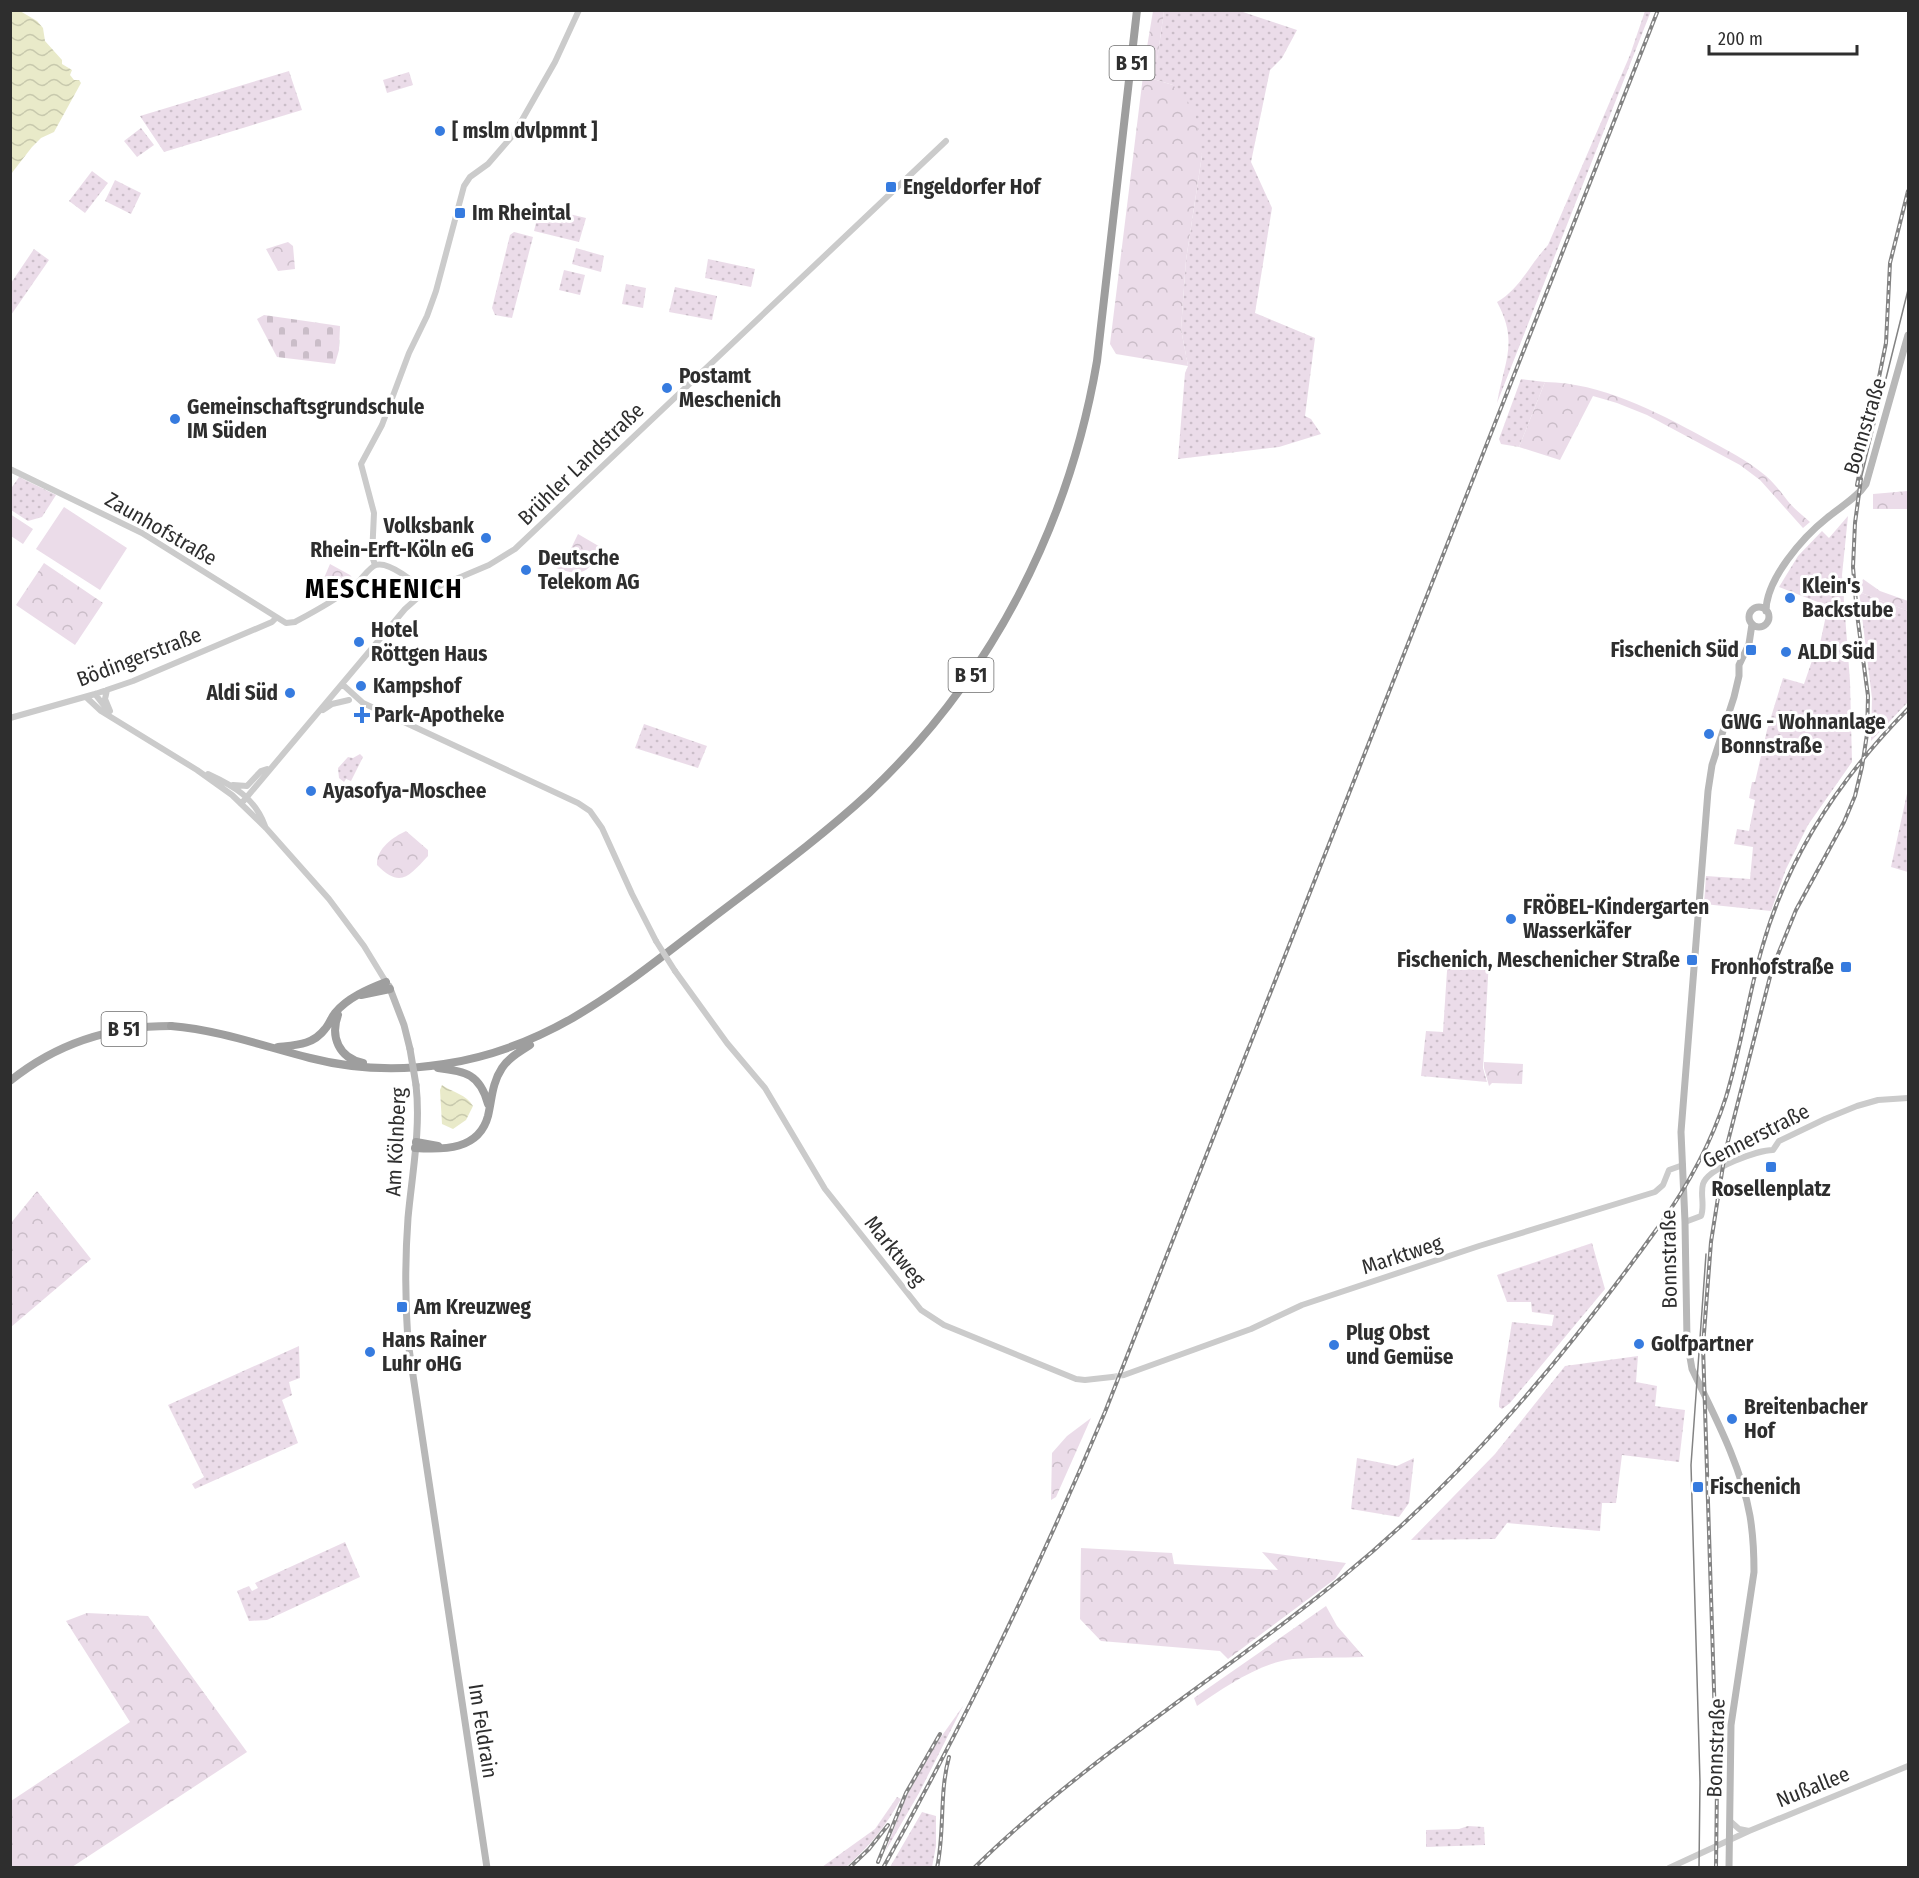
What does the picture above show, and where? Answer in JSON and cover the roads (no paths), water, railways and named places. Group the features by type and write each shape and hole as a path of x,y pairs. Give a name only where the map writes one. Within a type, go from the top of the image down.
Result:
{"highway":[{"name":"B 51","path":"171,1026 212,1031 331,1063 383,1068 456,1062 523,1044 581,1014 631,980 854,807 870,792 931,727 983,657 1029,576 1062,498 1081,439 1097,361 1137,10"},
{"path":"271,1047 299,1046 311,1041 325,1030 340,1008 357,996 388,985"},
{"path":"340,1008 334,1033 342,1052 354,1060 383,1068"},
{"path":"416,1145 445,1148 464,1145 475,1138 486,1123 494,1084 502,1068 514,1055 543,1034"},
{"path":"426,1066 455,1069 469,1074 483,1090 489,1109"}],"main road":[{"name":"Bonnstraße","path":"1766,611 1768,598 1784,565 1804,539 1866,484 1908,335"},
{"name":"Bonnstraße","path":"1757,607 1768,598"},
{"path":"1757,607 1766,611 1768,620 1762,627 1752,624 1749,616 1752,610 1757,607"},
{"name":"Bonnstraße","path":"1749,644 1752,624"},
{"name":"Bonnstraße","path":"1729,1868 1731,1725 1754,1572 1754,1550 1745,1495 1727,1446 1692,1369 1689,1356 1681,1132 1682,1092 1712,765 1739,676 1739,665 1749,644 1762,627"},
{"name":"Am Kölnberg","path":"388,985 404,1025 416,1085 418,1114 408,1217 405,1288 408,1342 447,1599"},
{"name":"B 51","path":"10,1081 48,1056 90,1037 134,1028 171,1026"},
{"name":"Im Feldrain","path":"447,1599 487,1868"}],"street":[{"path":"423,593 421,588 407,576 381,564 375,565 372,556 374,510 361,464 381,425 409,353 427,316 436,291 464,186 470,177 488,164 514,134 555,62 579,10"},
{"name":"Brühler Landstraße","path":"241,804 405,609 423,593 489,565 515,549 946,141"},
{"name":"Zaunhofstraße","path":"10,469 142,533 276,618 292,624 349,590 375,565"},
{"name":"Bödingerstraße","path":"10,718 107,690 272,622 276,618"},
{"path":"342,684 363,703"},
{"path":"107,690 105,699 115,719"},
{"path":"335,692 349,700 363,703"},
{"name":"Am Kölnberg","path":"95,694 115,719"},
{"name":"Am Kölnberg","path":"86,697 101,711 232,795 266,828 335,907 364,946 388,985"},
{"path":"317,713 332,704 349,700"},
{"name":"Marktweg","path":"363,703 578,803 590,811 598,820 632,894 656,941 675,971 727,1043 765,1088 825,1189 921,1310 944,1325 1076,1379 1112,1377"},
{"path":"233,785 247,786 261,771 269,768"},
{"name":"Am Kölnberg","path":"196,770 233,785 247,796 263,819 266,828"},
{"name":"Gennerstraße","path":"1685,1222 1701,1216 1703,1184 1711,1174 1761,1150 1773,1150 1779,1141 1857,1106 1878,1100 1908,1098"},
{"name":"Marktweg","path":"1124,1375 1251,1329 1302,1305 1655,1192 1663,1185 1669,1170 1683,1165"},
{"name":"Nußallee","path":"1669,1868 1749,1831 1908,1766"},
{"path":"1730,1821 1739,1829 1749,1831"}],"water":[{"path":"11,10 20,11 37,21 43,28 45,41 62,60 62,64 72,70 70,75 74,80 79,80 81,83 54,132 41,138 11,174"},
{"path":"442,1085 463,1096 473,1106 466,1120 453,1129 442,1124 440,1090"}],"tunnel":[{"path":"1112,1377 1124,1375"}],"tram line":[{"path":"1861,479 1908,290"},
{"path":"1699,1868 1700,1782 1691,1465 1706,1254"}],"railway":[{"path":"883,1868 1000,1643 1105,1412 1658,10"},
{"path":"1857,485 1886,343 1890,263 1908,191"},
{"path":"1716,1868 1717,1783 1703,1346 1711,1242 1725,1153 1772,969 1796,910 1844,822 1855,796 1862,767 1867,734 1868,696 1853,567 1855,523 1861,479"},
{"path":"974,1868 1062,1790 1249,1650 1341,1578 1386,1539 1472,1456 1588,1321 1669,1211 1706,1148 1726,1097 1762,948 1786,881 1802,849 1839,790 1908,709"},
{"path":"878,1862 906,1793 940,1734"},
{"path":"937,1868 944,1785 949,1757"},
{"path":"849,1868 869,1849 888,1825"}],"place":[{"name":"[ mslm dvlpmnt ]","path":"440,131"},
{"name":"Engeldorfer Hof","path":"891,187"},
{"name":"Im Rheintal","path":"460,213"},
{"name":"Postamt Meschenich","path":"667,388"},
{"name":"Gemeinschaftsgrundschule IM Süden","path":"175,419"},
{"name":"Volksbank Rhein-Erft-Köln eG","path":"486,538"},
{"name":"Deutsche Telekom AG","path":"526,570"},
{"name":"Klein's Backstube","path":"1790,598"},
{"name":"Hotel Röttgen Haus","path":"359,642"},
{"name":"Fischenich Süd","path":"1751,650"},
{"name":"ALDI Süd","path":"1786,652"},
{"name":"Kampshof","path":"361,686"},
{"name":"Aldi Süd","path":"290,693"},
{"name":"Park-Apotheke","path":"362,715"},
{"name":"GWG - Wohnanlage Bonnstraße","path":"1709,734"},
{"name":"Ayasofya-Moschee","path":"311,791"},
{"name":"FRÖBEL-Kindergarten Wasserkäfer","path":"1511,919"},
{"name":"Fischenich, Meschenicher Straße","path":"1692,960"},
{"name":"Fronhofstraße","path":"1846,967"},
{"name":"Rosellenplatz","path":"1771,1167"},
{"name":"Am Kreuzweg","path":"402,1307"},
{"name":"Golfpartner","path":"1639,1344"},
{"name":"Plug Obst und Gemüse","path":"1334,1345"},
{"name":"Hans Rainer Luhr oHG","path":"370,1352"},
{"name":"Breitenbacher Hof","path":"1732,1419"},
{"name":"Fischenich","path":"1698,1487"}],"district":[{"name":"MESCHENICH","path":"384,589"}]}
